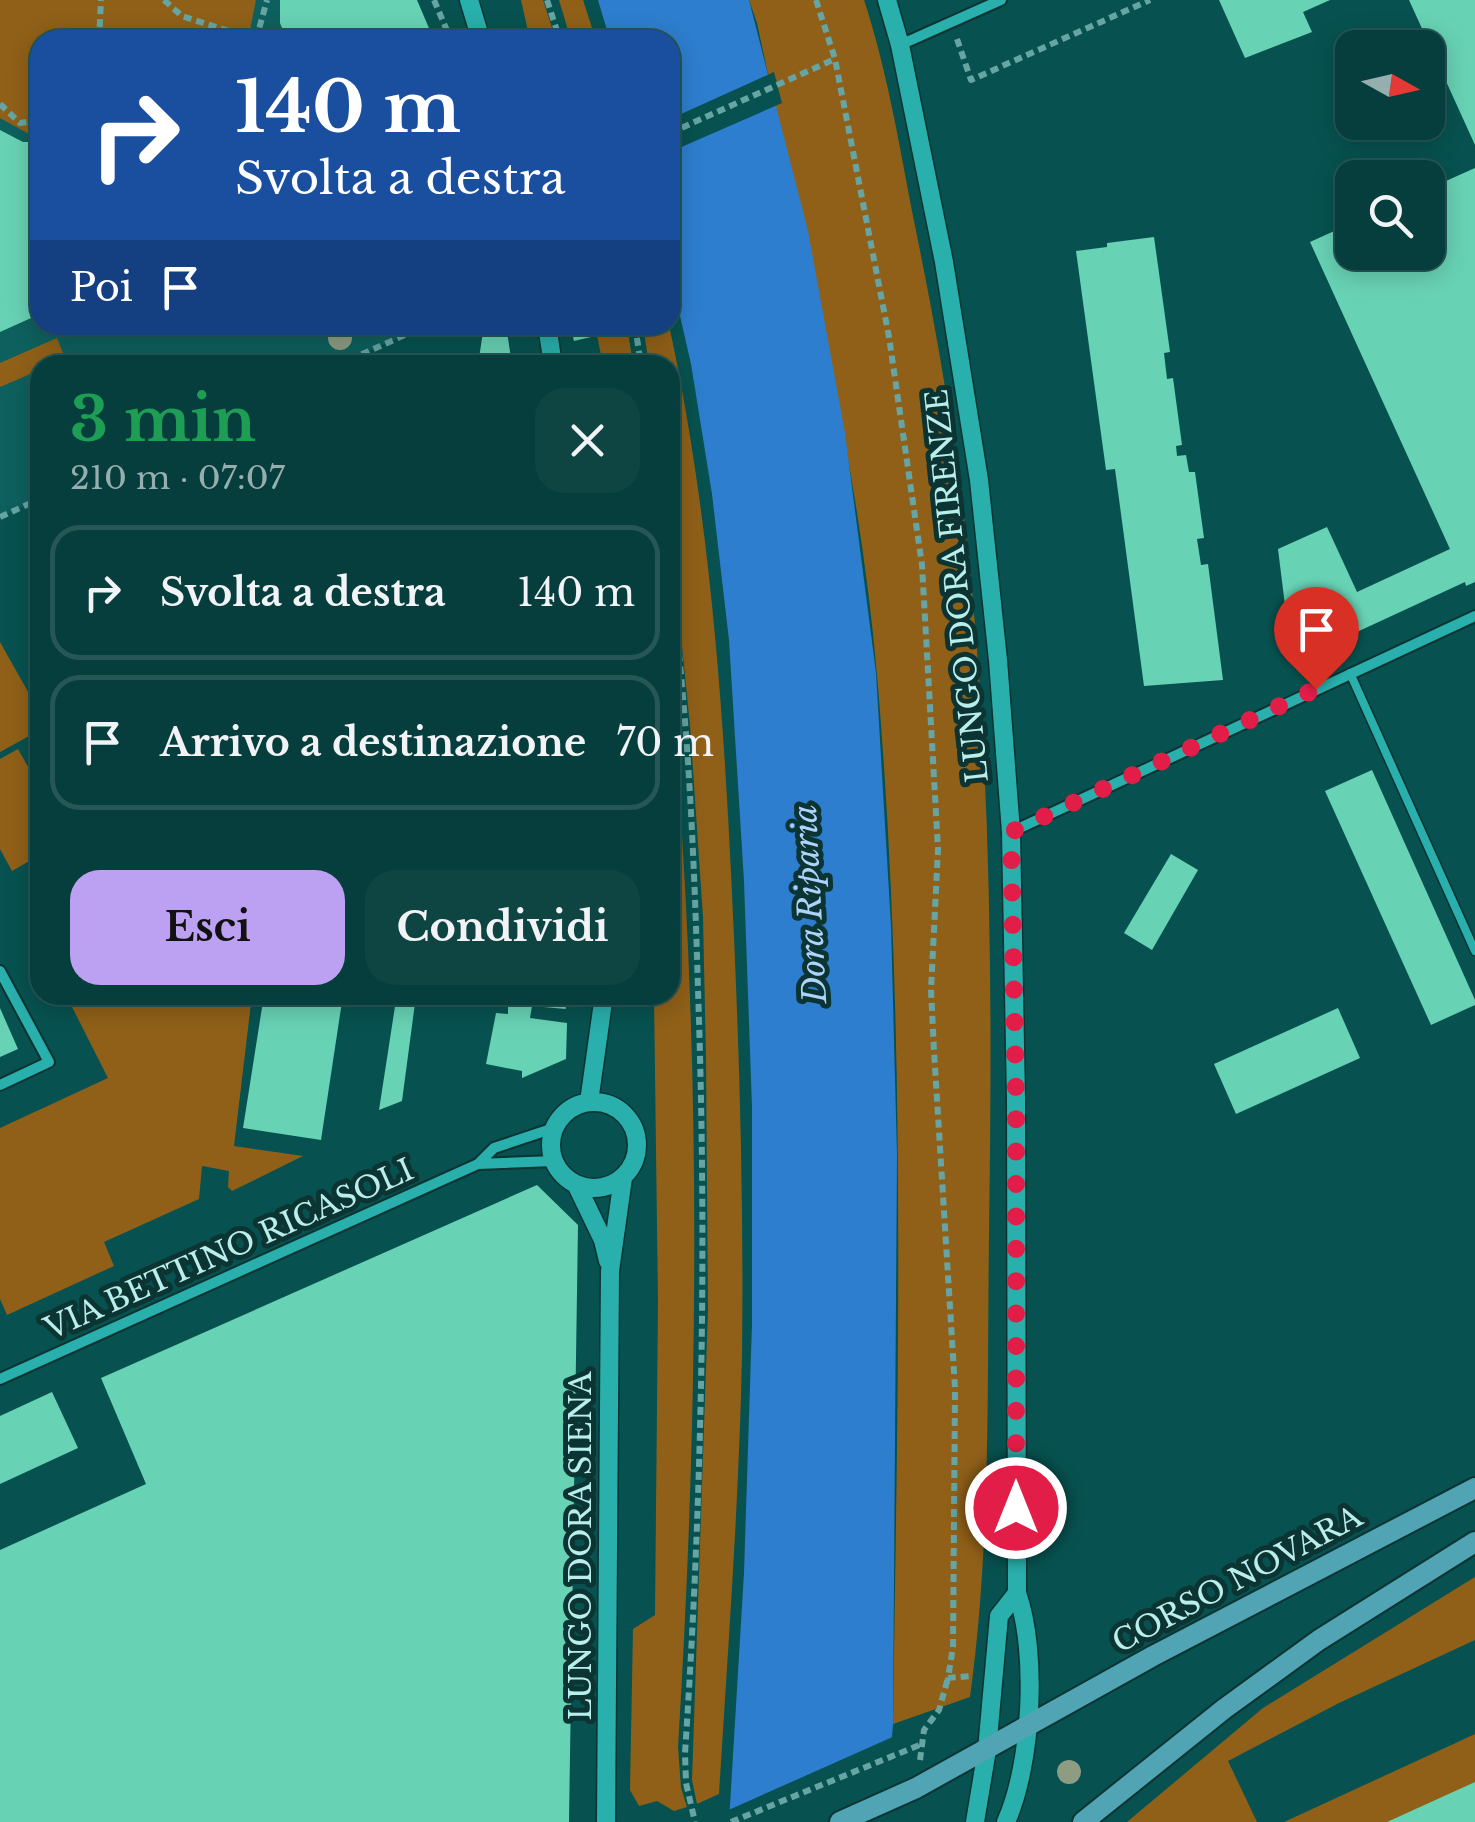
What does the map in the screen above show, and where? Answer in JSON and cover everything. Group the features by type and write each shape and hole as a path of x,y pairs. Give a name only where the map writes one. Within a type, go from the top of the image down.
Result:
{"main road":[{"name":"CORSO NOVARA","path":"840,1822 1029,1728 1153,1656 1475,1488"},
{"path":"1083,1822 1224,1709 1319,1640 1475,1542"}],"street":[{"path":"469,0 478,30"},
{"name":"LUNGO DORA FIRENZE","path":"887,0 900,45 944,262 979,480 1011,832 1016,1099 1016,1594 1025,1616 1029,1728 1022,1772 1006,1822"},
{"path":"900,45 1001,0"},
{"path":"1011,832 1475,616"},
{"path":"0,971 49,1062 0,1085"},
{"path":"588,1102 603,1005"},
{"path":"588,1102 612,1105 624,1113 634,1126 637,1155 623,1178 593,1190 567,1180 554,1161 551,1141 554,1128 571,1108 588,1102"},
{"name":"VIA BETTINO RICASOLI","path":"0,1379 478,1164 494,1148 554,1128"},
{"name":"VIA BETTINO RICASOLI","path":"478,1164 554,1161"},
{"name":"LUNGO DORA SIENA","path":"606,1822 610,1271 623,1178"},
{"name":"LUNGO DORA SIENA","path":"577,1186 603,1240 610,1271"},
{"name":"LUNGO DORA FIRENZE","path":"975,1822 987,1750 999,1616 1016,1594"}],"lane":[{"path":"1350,673 1475,951"}],"path":[{"path":"100,30 101,0"},
{"path":"164,0 182,16 225,30"},
{"path":"259,30 267,0"},
{"path":"434,0 446,30"},
{"path":"547,0 557,30"},
{"path":"816,0 835,59 889,337 922,565 938,850 932,974 952,1314 953,1646 939,1710 924,1730 909,1791"},
{"path":"970,80 1150,0"},
{"path":"680,129 835,59"},
{"path":"0,104 20,123 30,122"},
{"path":"360,355 405,335"},
{"path":"0,517 30,504"},
{"path":"680,702 695,891 703,1186 701,1370 685,1753 694,1822"},
{"path":"948,1678 994,1674"},
{"path":"731,1822 922,1744"}],"shaded area":[{"path":"0,0 417,0 430,30 30,30 30,335 405,335 360,355 30,355 30,504 0,517"},
{"path":"0,0 256,0 250,30 30,30 30,134 0,118"},
{"path":"521,0 543,0 553,30 528,30"},
{"path":"559,0 583,0 593,30 568,30"},
{"path":"749,0 864,0 893,112 934,325 958,474 975,625 988,853 990,1006 988,1408 982,1582 970,1697 893,1724 897,1068 887,806 877,675 843,429"},
{"path":"597,335 628,335 632,355 601,355"},
{"path":"644,335 671,335 675,355 648,355"},
{"path":"57,338 64,355 30,355 30,374 0,387 0,363"},
{"path":"680,383 694,461 718,666 742,1175 741,1411 719,1794 697,1804 692,1780 708,1310 703,917 680,626"},
{"path":"0,642 30,695 30,736 0,752"},
{"path":"18,749 30,770 30,861 12,871 0,849 0,759"},
{"path":"680,810 692,1078 694,1345 678,1747 681,1788 687,1807 674,1811 657,1801 639,1806 630,1790 633,1629 655,1615 658,1302 654,1005 680,1005"},
{"path":"71,1005 251,1005 234,1146 303,1156 232,1191 228,1187 229,1171 202,1166 199,1199 104,1242 114,1266 7,1315 0,1299 0,1128 108,1078"},
{"path":"1475,1577 1475,1640 1339,1703 1228,1761 1257,1822 1127,1822 1263,1708"},
{"path":"1475,1734 1475,1822 1284,1822 1460,1741"}],"water":[{"name":"Dora Riparia","path":"598,0 749,0 808,231 845,433 876,673 891,926 897,1155 893,1724 885,1822 729,1822 744,1573 752,1324 752,1107 744,881 729,640 712,494 680,316 680,30 607,30"}],"pier":[{"path":"774,72 782,103 680,148 680,114"},
{"path":"897,1735 890,1822 724,1822 724,1812"}],"building":[{"path":"280,0 417,0 430,30 283,30"},
{"path":"1219,0 1330,0 1303,12 1312,32 1245,58"},
{"path":"1409,0 1475,0 1475,145 1445,79 1445,30 1423,30"},
{"path":"0,130 30,142 30,318 0,332"},
{"path":"1475,168 1475,582 1466,586 1465,582 1292,662 1278,549 1327,527 1357,592 1450,549 1310,242 1335,231 1335,270 1445,270 1445,181"},
{"path":"1154,237 1170,352 1164,353 1167,379 1173,378 1182,445 1176,446 1177,456 1186,455 1189,472 1195,472 1204,538 1197,539 1201,565 1208,564 1223,680 1144,686 1115,469 1106,470 1076,251"},
{"path":"482,335 508,335 510,355 480,355"},
{"path":"572,335 599,335 574,341"},
{"path":"1372,770 1475,1000 1475,1005 1431,1025 1325,791"},
{"path":"1171,854 1198,870 1152,950 1124,933"},
{"path":"262,1005 341,1005 321,1140 243,1128"},
{"path":"395,1005 415,1005 402,1101 379,1110"},
{"path":"508,1005 565,1005 566,1009 532,1006 530,1018 567,1023 566,1059 522,1078 522,1071 486,1064 496,1013 508,1014"},
{"path":"0,1008 18,1049 0,1057"},
{"path":"1338,1008 1360,1058 1236,1114 1214,1064"},
{"path":"537,1185 578,1225 569,1822 0,1822 0,1550 146,1484 101,1378"},
{"path":"52,1392 78,1448 0,1484 0,1416"},
{"path":"1475,1782 1475,1822 1387,1822"}],"route":[{"path":"1016,1508 1016,1099 1011,832 1316,689"}]}
